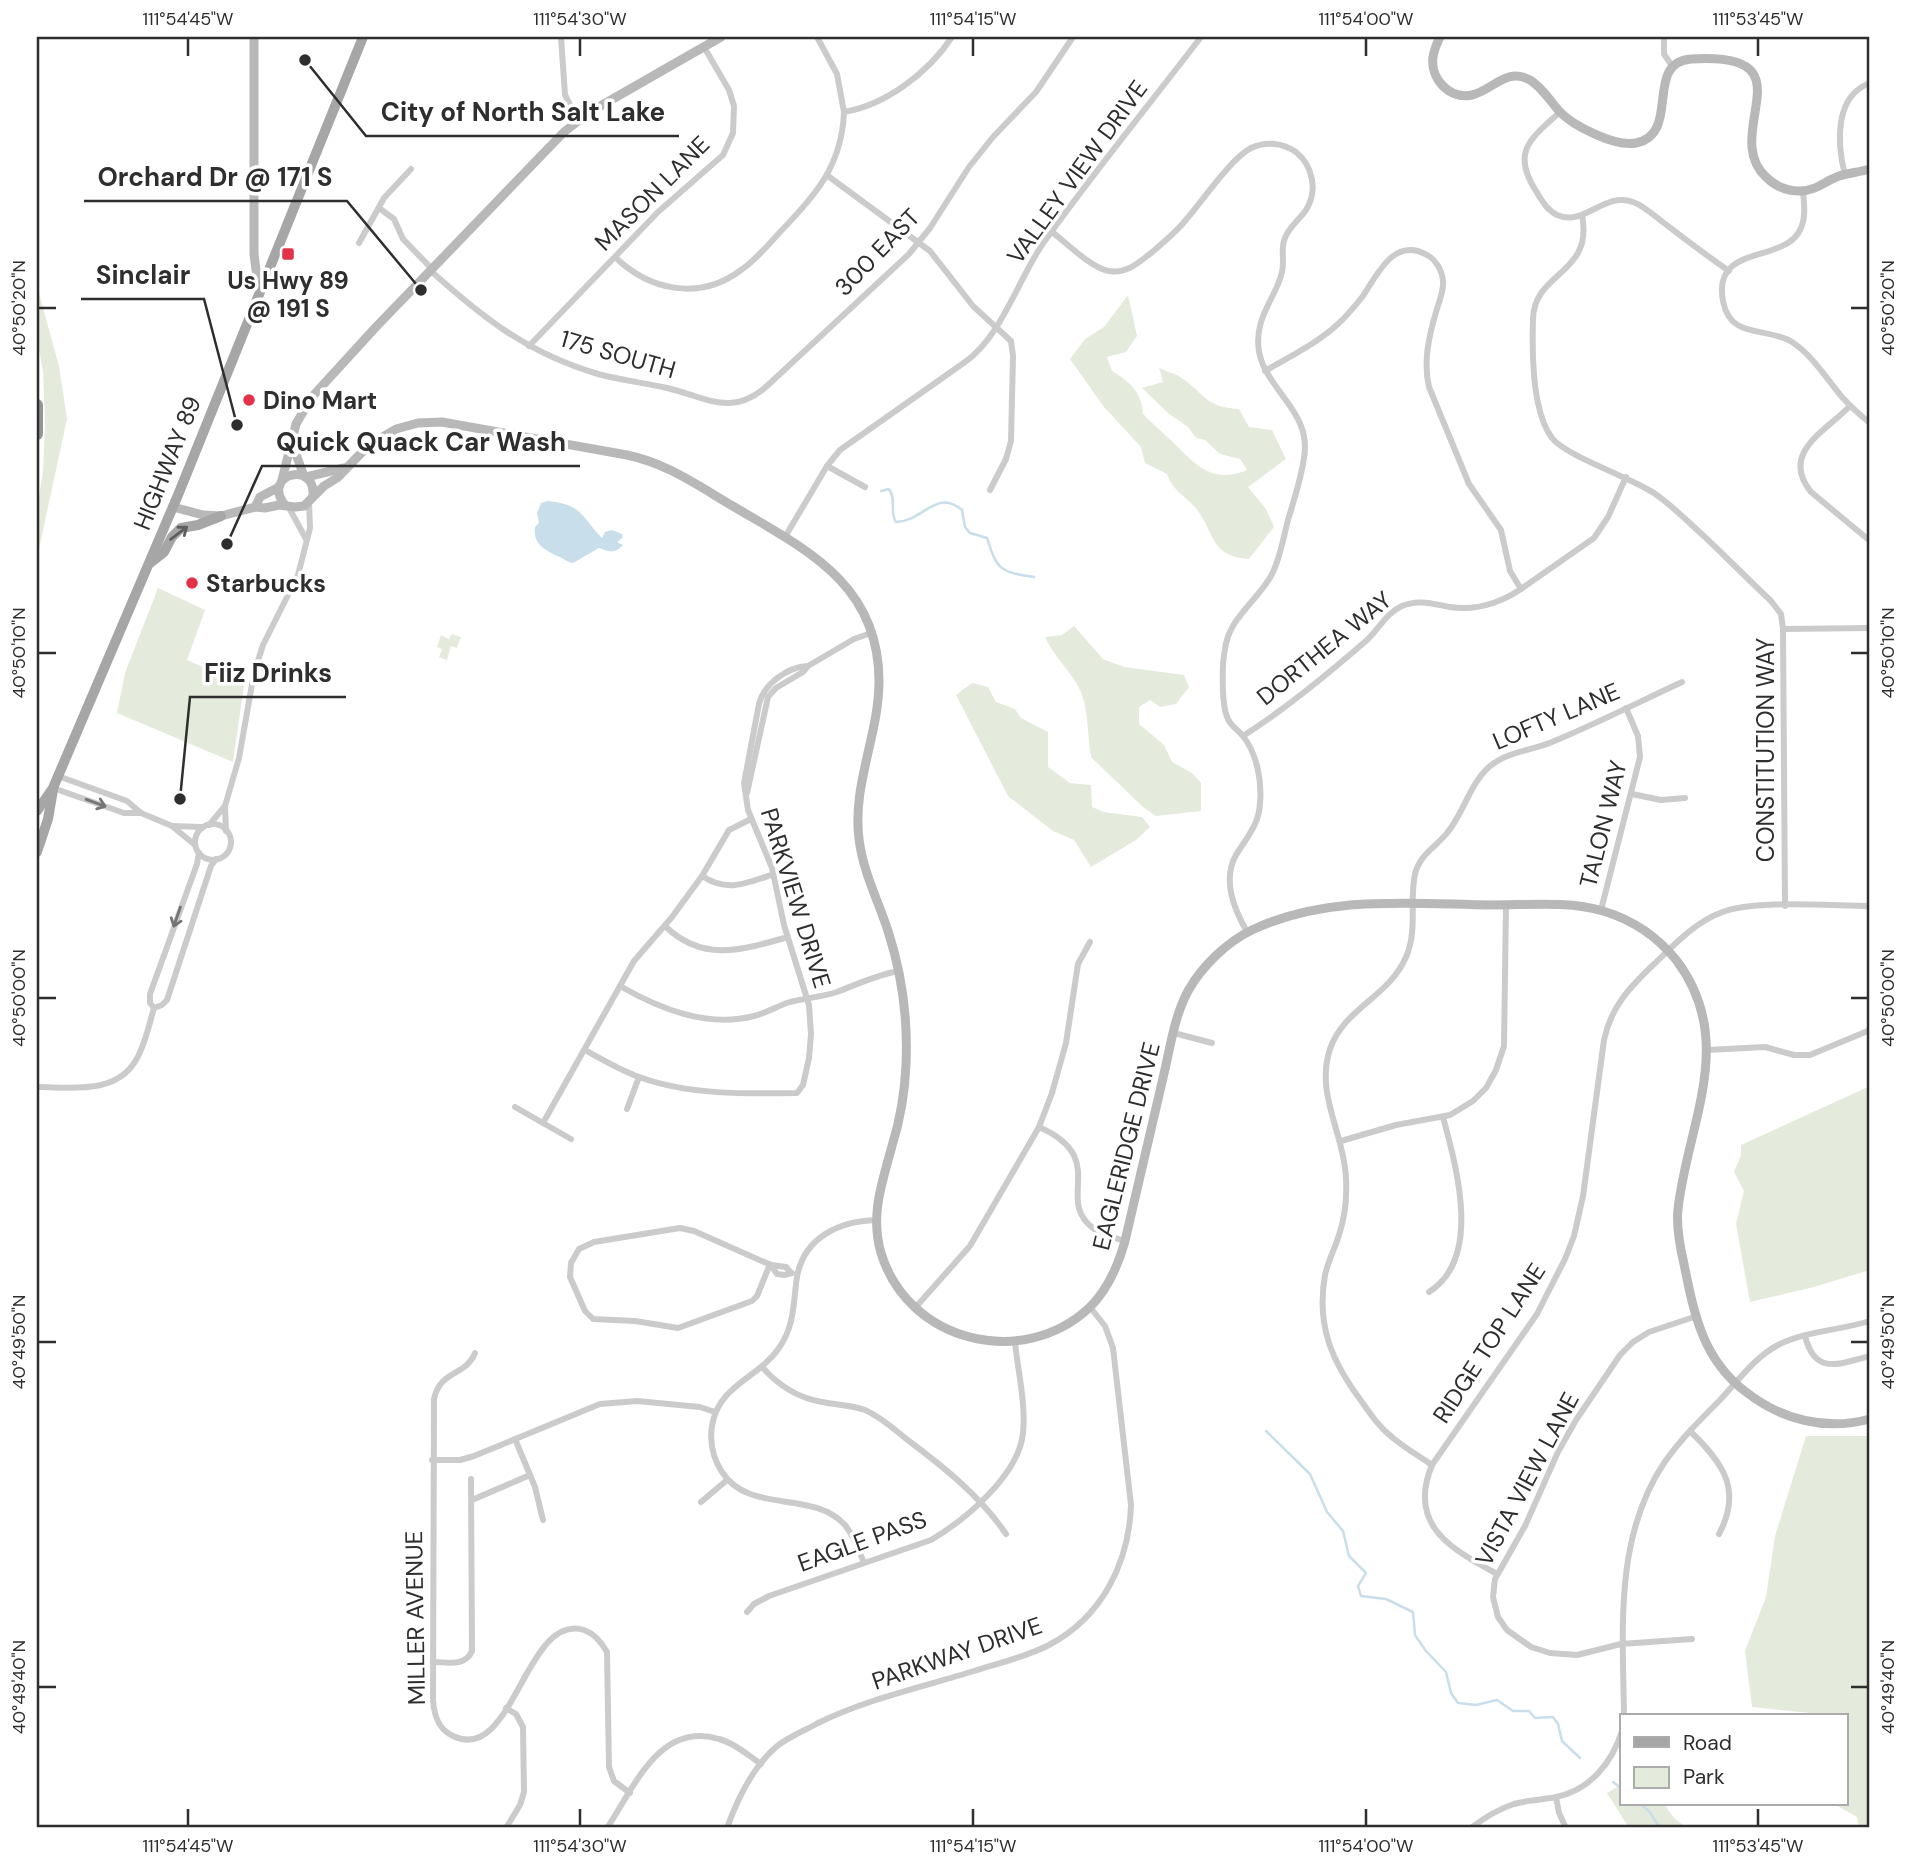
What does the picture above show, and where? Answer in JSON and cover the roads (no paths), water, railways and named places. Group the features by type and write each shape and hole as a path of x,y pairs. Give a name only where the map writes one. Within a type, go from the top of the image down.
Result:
{"highway":[{"path":"37,405 37,434"}],"main road":[{"path":"254,37 254,260 263,286"},
{"name":"HIGHWAY 89","path":"37,811 53,788 173,507 363,37"},
{"path":"286,505 280,499 280,484 302,411 316,392 578,120 721,37"},
{"path":"1440,37 1433,54 1433,69 1438,80 1450,92 1468,96 1502,78 1522,77 1534,83 1560,112 1578,126 1600,136 1627,143 1642,141 1656,130 1660,122 1665,80 1672,66 1688,60 1722,59 1738,62 1747,67 1758,89 1751,140 1757,165 1774,184 1803,191 1870,169"},
{"name":"EAGLERIDGE DRIVE","path":"311,499 337,478 369,445 384,435 410,424 442,422 654,462 820,559 844,583 858,604 871,633 878,661 879,691 860,788 858,835 865,869 887,928 899,971 905,1022 905,1074 900,1114 877,1198 878,1239 894,1282 915,1308 933,1323 959,1335 992,1343 1015,1342 1054,1332 1090,1307 1114,1274 1125,1241 1185,996 1202,970 1247,932 1280,918 1324,906 1563,906 1601,910 1647,932 1668,951 1684,972 1699,1000 1704,1017 1707,1050 1705,1078 1677,1221 1694,1317 1710,1351 1735,1384 1761,1404 1784,1415 1836,1424 1870,1419"},
{"path":"147,565 164,552 174,534 181,528 254,506 299,507 311,499 313,486 305,476 297,457 294,434"},
{"name":"EAGLERIDGE DRIVE","path":"305,476 344,468"},
{"path":"254,506 260,497 291,475 305,476"},
{"path":"173,507 203,515 220,516"},
{"name":"HIGHWAY 89","path":"37,852 48,819 53,788"}],"street":[{"path":"561,37 565,95 578,120"},
{"path":"615,257 641,278 669,288 692,289 724,281 751,262 805,206 828,176 840,142 844,112 837,74 817,37"},
{"path":"844,112 871,104 906,83 937,56 952,37"},
{"name":"300 EAST","path":"736,403 760,392 909,254 930,228 969,167 1036,92 1073,37"},
{"name":"VALLEY VIEW DRIVE","path":"785,537 827,466 845,445 974,355 996,325 1037,253 1201,37"},
{"path":"1664,37 1664,54 1672,66"},
{"name":"MASON LANE","path":"529,346 658,212 718,161 730,141 735,116 732,98 704,47"},
{"path":"1845,175 1841,154 1844,106 1856,90 1870,83"},
{"path":"1560,112 1530,141 1524,154 1524,170 1551,211 1566,217 1581,215 1610,201 1633,202 1729,271"},
{"path":"1052,232 1097,266 1109,271 1128,269 1171,236 1247,150 1269,144 1281,145 1293,150 1303,159 1309,170 1312,192 1306,209 1286,236 1282,250 1282,273 1261,323 1258,349 1274,386 1303,425 1306,449 1275,568 1236,621 1226,644 1225,709 1228,719 1243,736 1256,766 1261,794 1255,825 1234,859 1231,873 1231,895 1247,932"},
{"path":"359,243 387,194 411,169"},
{"path":"828,176 919,242 938,259 973,306 996,325 1012,344 1011,432 1006,459 990,490"},
{"path":"1803,191 1804,219 1796,237 1785,246 1740,261 1729,271 1722,291 1725,309 1729,317 1742,328 1782,337 1797,346 1850,406 1870,423"},
{"name":"175 SOUTH","path":"379,208 394,219 403,239 476,312 529,346 567,364 601,375 676,390 717,404 736,403"},
{"name":"CONSTITUTION WAY","path":"1581,215 1583,236 1577,256 1569,267 1544,288 1534,307 1532,361 1545,425 1556,443 1644,486 1675,509 1771,601 1781,614 1785,906"},
{"path":"1265,370 1311,345 1341,321 1389,258 1410,250 1429,256 1438,266 1444,283 1428,351 1429,387 1469,484 1501,530 1510,571 1521,589"},
{"path":"1850,406 1810,441 1803,452 1801,471 1811,492 1870,541"},
{"path":"827,466 865,487"},
{"name":"DORTHEA WAY","path":"1243,736 1283,709 1370,637 1396,609 1421,602 1458,608 1485,606 1510,597 1594,538 1608,517 1626,477"},
{"path":"226,831 225,806 239,758 249,693 257,662 293,589 303,561 310,528 311,499"},
{"path":"286,505 306,538"},
{"path":"1783,629 1870,628"},
{"name":"PARKVIEW DRIVE","path":"639,1077 694,1090 797,1093 803,1085 809,1058 811,1027 808,998 788,937 774,874 751,819 744,783 761,696 775,680 799,666 808,666 854,639 871,633"},
{"name":"LOFTY LANE","path":"1432,1465 1394,1439 1378,1423 1344,1378 1328,1345 1324,1284 1340,1232 1346,1198 1346,1171 1327,1100 1327,1057 1343,1024 1388,985 1401,968 1410,946 1414,881 1420,861 1450,830 1476,781 1491,765 1506,756 1549,743 1682,682"},
{"name":"TALON WAY","path":"1601,910 1632,794 1640,751 1636,729 1626,708"},
{"path":"58,776 127,801 141,813 172,826 206,858 216,859 223,856 230,846 230,838 220,826 172,826"},
{"path":"53,788 124,813 141,813"},
{"path":"1632,794 1661,800 1685,798"},
{"path":"154,1008 150,1003 150,994 198,862 197,833 225,806"},
{"path":"543,1123 634,961 702,876 729,830 751,819"},
{"path":"154,1008 167,1000 210,869 216,859"},
{"path":"702,876 713,883 730,886 774,874"},
{"path":"1340,1141 1396,1125 1443,1117 1458,1111 1479,1095 1491,1080 1500,1062 1504,1036 1506,905"},
{"name":"RIDGE TOP LANE","path":"1497,1574 1454,1548 1436,1532 1427,1515 1424,1497 1426,1479 1432,1465 1537,1314 1574,1236 1582,1206 1604,1040 1611,1015 1628,990 1668,951 1698,925 1718,913 1742,906 1870,906"},
{"path":"664,926 680,940 707,950 747,948 788,937"},
{"path":"915,1308 970,1247 1039,1127 1063,1056 1078,964 1090,942"},
{"path":"620,986 670,1010 711,1018 753,1016 783,1004 834,993 869,978 899,971"},
{"path":"37,1087 99,1086 121,1077 132,1067 139,1055 154,1008"},
{"path":"1707,1050 1765,1047 1794,1055 1810,1055 1870,1030"},
{"path":"1174,1033 1212,1043"},
{"path":"585,1050 639,1077 627,1110"},
{"path":"515,1107 571,1139"},
{"path":"1429,1292 1441,1283 1449,1272 1461,1226 1459,1182 1443,1117"},
{"path":"1039,1127 1057,1135 1073,1152 1079,1172 1077,1200 1087,1222 1100,1232 1125,1241"},
{"path":"864,1563 851,1534 832,1514 816,1507 753,1496 727,1480 717,1463 711,1432 715,1412 730,1391 763,1368 779,1348 794,1313 795,1273 807,1253 824,1234 848,1223 876,1220"},
{"path":"771,1264 757,1296 752,1301 678,1328 635,1321 593,1320 585,1311 570,1272 575,1253 589,1244 675,1228 694,1231 771,1264 777,1274 795,1273"},
{"name":"PARKWAY DRIVE","path":"727,1828 737,1804 761,1764 783,1741 842,1712 1018,1657 1051,1644 1083,1621 1107,1591 1120,1566 1127,1541 1130,1493 1113,1348 1105,1325 1090,1307"},
{"name":"VISTA VIEW LANE","path":"1692,1639 1621,1644 1586,1654 1550,1653 1531,1647 1507,1630 1498,1617 1493,1597 1497,1574 1525,1526 1548,1472 1568,1434 1620,1355 1633,1342 1649,1332 1694,1317"},
{"path":"1624,1714 1621,1644 1626,1580 1635,1524 1657,1474 1690,1431 1771,1349 1805,1336 1870,1321"},
{"path":"1805,1336 1811,1355 1822,1363 1835,1365 1870,1356"},
{"name":"EAGLE PASS","path":"747,1612 769,1595 931,1540 980,1502 1013,1465 1023,1440 1015,1342"},
{"name":"MILLER AVENUE","path":"475,1353 471,1363 444,1378 437,1388 433,1405 434,1712 438,1723 450,1734 466,1739 480,1737 491,1730 554,1636 572,1629 584,1630 602,1644 608,1657 610,1771 617,1785 630,1793"},
{"path":"763,1368 777,1383 799,1395 818,1402 854,1407 879,1418 947,1471 980,1502 1006,1534"},
{"path":"432,1460 467,1458 584,1409 609,1402 637,1401 700,1407 715,1412"},
{"path":"1690,1431 1717,1459 1726,1478 1729,1506 1719,1534"},
{"path":"515,1439 530,1475 543,1520"},
{"path":"472,1500 530,1475"},
{"path":"433,1662 461,1662 467,1659 472,1651 471,1479"},
{"path":"701,1503 727,1480"},
{"path":"506,1708 519,1718 523,1727 524,1792 520,1805 506,1828"},
{"path":"607,1828 652,1758 667,1745 685,1738 705,1736 721,1739 761,1764"},
{"path":"1471,1828 1491,1814 1511,1805 1556,1797 1583,1786 1597,1775 1612,1755 1620,1736"},
{"path":"1556,1797 1566,1828"}],"water":[{"path":"547,501 575,508 602,538 605,532 612,530 622,534 623,537 617,542 623,545 612,551 599,548 573,563 547,551 537,542 535,527 539,523 537,513 541,503"}],"waterway":[{"path":"881,491 889,489 891,493 896,522 914,517 937,504 953,504 962,510 965,527 970,533 987,538 1001,568 1034,577"},
{"path":"1266,1431 1310,1474 1327,1512 1343,1531 1349,1556 1366,1573 1358,1586 1361,1596 1386,1599 1413,1612 1415,1635 1446,1672 1451,1693 1458,1703 1476,1705 1497,1700 1513,1711 1529,1711 1535,1718 1553,1717 1558,1724 1562,1741 1580,1758"},
{"path":"1613,1782 1620,1787"},
{"path":"1643,1806 1660,1828"}],"place":[{"name":"City of North Salt Lake","path":"305,60"},
{"name":"Us Hwy 89 @ 191 S","path":"288,254"},
{"name":"Orchard Dr @ 171 S","path":"421,290"},
{"name":"Dino Mart","path":"249,400"},
{"name":"Sinclair","path":"237,425"},
{"name":"Quick Quack Car Wash","path":"227,544"},
{"name":"Starbucks","path":"192,583"},
{"name":"Fiiz Drinks","path":"180,799"}]}
